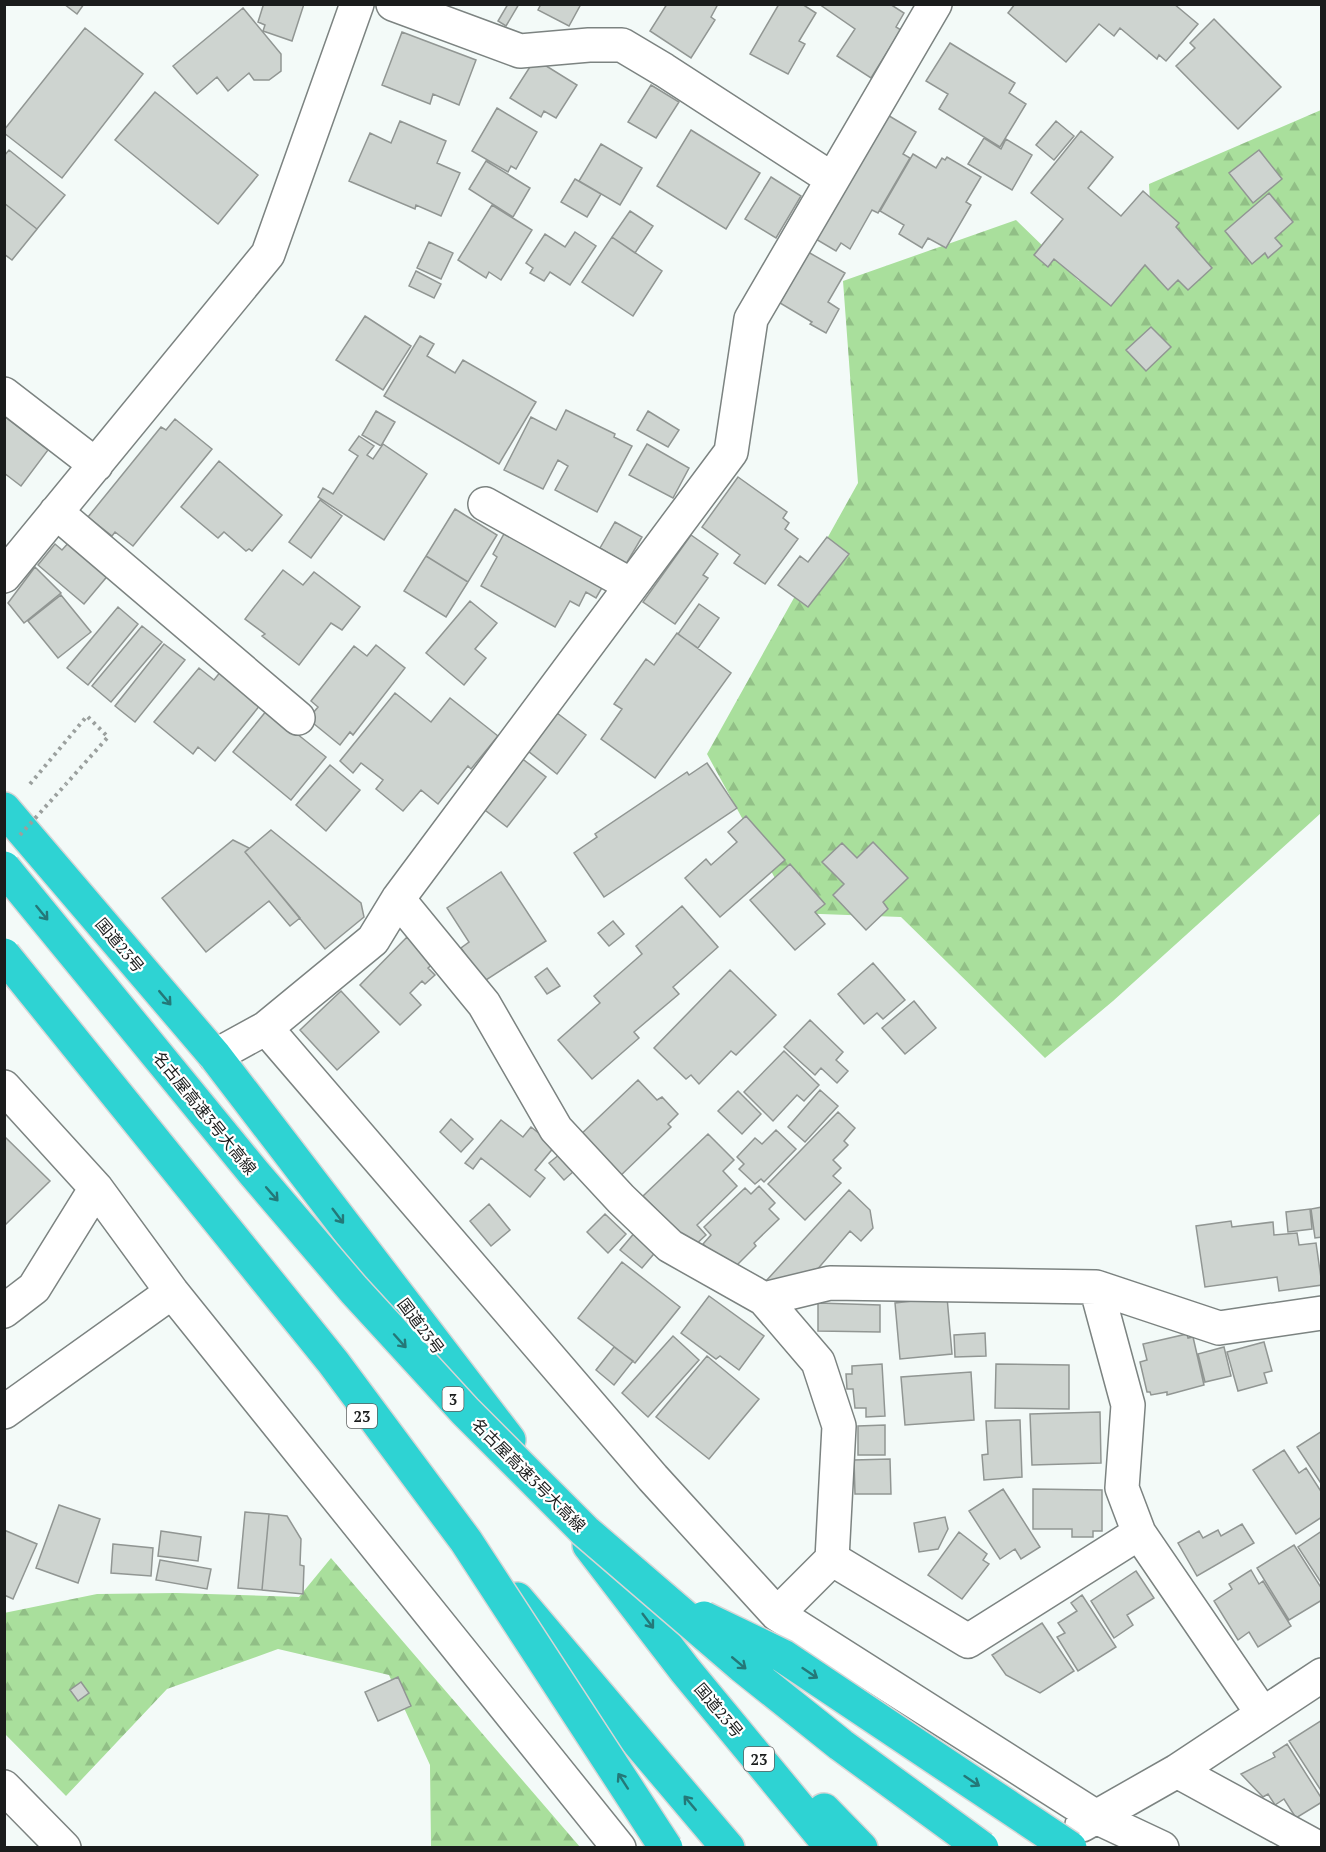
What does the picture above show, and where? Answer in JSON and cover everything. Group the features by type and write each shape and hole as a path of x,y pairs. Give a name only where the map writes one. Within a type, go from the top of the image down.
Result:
{"highway":[{"name":"国道23号","path":"10,819 215,1056 685,1670 832,1848"},
{"name":"名古屋高速3号大高線","path":"4,868 254,1173 354,1290 465,1412 585,1531 664,1600 841,1745 982,1848"},
{"path":"4,955 333,1362 466,1541 666,1848"},
{"name":"23","path":"4,978 330,1378 728,1848"},
{"path":"664,1600 783,1656 1070,1848"},
{"path":"685,1670 861,1848"}],"street":[{"path":"4,576 268,254 357,4"},
{"path":"393,4 520,51 589,45 622,45 832,179"},
{"path":"215,1056 266,1028 373,940 398,899 731,452 751,319 935,4"},
{"path":"4,394 96,465"},
{"path":"484,504 631,585"},
{"path":"56,512 298,718"},
{"path":"398,899 484,1004 556,1129 621,1199 669,1246 764,1299 818,1362 839,1426 832,1559 777,1614"},
{"path":"266,1028 653,1478 777,1614 1096,1816 1162,1848"},
{"path":"4,1088 96,1188 172,1292 619,1848"},
{"path":"4,1311 33,1288 96,1188"},
{"path":"764,1299 830,1283 1096,1287 1219,1328 1322,1313"},
{"path":"1096,1287 1128,1405 1122,1488 1138,1533 1262,1713"},
{"path":"4,1412 172,1292"},
{"path":"832,1559 968,1641 1138,1533"},
{"path":"1046,1848 1096,1816 1177,1771 1322,1675"},
{"path":"1177,1771 1317,1848"},
{"path":"4,1787 64,1848"}],"path":[{"path":"87,716 108,737 66,784 10,819 87,716"}],"green space":[{"path":"1321,110 1321,813 1113,1001 1045,1058 901,917 794,913 707,754 858,483 843,281 1016,220 1079,281 1153,257 1149,184"},
{"path":"331,1558 580,1847 431,1847 430,1765 389,1675 278,1649 167,1689 66,1796 5,1734 4,1613 97,1594 176,1593 299,1597"}],"building":[{"path":"64,4 84,4 77,14"},
{"path":"260,4 304,4 292,41 263,31 265,25 258,22 263,6"},
{"path":"508,4 519,4 506,26 498,21"},
{"path":"541,4 581,4 569,26 538,10"},
{"path":"667,4 718,4 711,17 715,20 691,58 650,31"},
{"path":"779,4 802,4 816,13 799,41 805,44 788,74 750,54"},
{"path":"819,4 890,4 904,13 896,27 901,30 871,78 837,56 855,29"},
{"path":"1015,4 1174,4 1198,24 1166,61 1159,55 1157,59 1120,28 1114,36 1099,24 1066,62 1008,13"},
{"path":"243,8 281,54 281,71 269,80 254,80 249,73 228,91 217,77 197,94 173,66"},
{"path":"1214,19 1281,87 1238,129 1176,66 1195,48 1190,43"},
{"path":"85,28 143,74 62,178 4,133 4,130"},
{"path":"402,32 476,60 459,105 433,94 430,104 382,85"},
{"path":"950,43 1015,83 1009,93 1026,104 1000,147 939,109 948,94 926,81"},
{"path":"535,59 577,85 556,118 544,111 541,117 510,98"},
{"path":"651,85 679,102 656,138 628,122"},
{"path":"155,92 258,175 218,224 115,140"},
{"path":"497,108 537,132 516,169 511,166 508,172 472,151"},
{"path":"881,111 916,132 903,154 910,158 878,213 872,210 850,249 841,243 836,251 809,235"},
{"path":"400,121 446,141 437,163 460,173 441,216 416,205 415,209 349,181 370,133 391,143"},
{"path":"1056,121 1074,136 1054,160 1036,145"},
{"path":"691,130 760,173 726,229 657,186"},
{"path":"1081,131 1113,157 1088,188 1121,216 1143,191 1179,223 1176,227 1212,268 1188,290 1178,280 1168,290 1145,265 1111,306 1054,259 1048,267 1034,255 1063,219 1031,193"},
{"path":"984,138 1001,149 1006,139 1032,155 1012,190 968,164"},
{"path":"601,144 642,168 620,205 579,181"},
{"path":"9,150 65,195 37,229 4,203 4,156"},
{"path":"1259,150 1282,179 1253,203 1229,173"},
{"path":"913,154 936,168 942,158 945,160 947,157 981,177 966,202 971,205 946,248 928,238 922,248 899,234 904,225 880,211"},
{"path":"486,161 530,188 513,217 469,189"},
{"path":"771,177 801,196 776,238 745,219"},
{"path":"575,179 601,194 587,217 561,202"},
{"path":"1269,193 1293,222 1275,238 1282,246 1268,258 1265,253 1252,264 1225,231"},
{"path":"4,203 37,229 12,260 4,254"},
{"path":"492,205 532,230 501,280 489,272 486,278 458,260"},
{"path":"630,211 653,226 635,253 612,237"},
{"path":"575,232 596,246 570,285 550,272 544,281 530,273 533,268 526,263 545,234 565,247"},
{"path":"612,237 662,271 633,316 582,282"},
{"path":"429,242 453,253 441,279 417,268"},
{"path":"808,252 845,273 828,302 839,309 826,333 780,303"},
{"path":"416,271 441,284 434,298 409,286"},
{"path":"365,316 411,346 383,390 336,360"},
{"path":"1151,327 1171,347 1146,371 1126,350"},
{"path":"420,336 434,344 427,356 455,373 463,360 536,402 499,464 384,396"},
{"path":"566,410 615,434 614,437 632,446 597,512 555,490 568,466 558,460 543,489 504,470 531,417 556,430"},
{"path":"376,411 395,422 381,446 362,435"},
{"path":"648,411 679,430 668,447 637,430"},
{"path":"4,416 48,450 21,486 4,473"},
{"path":"175,419 212,449 133,546 115,532 112,536 88,517 161,427 166,430"},
{"path":"359,436 374,446 367,455 373,459 383,444 427,474 384,540 318,497 323,488 333,494 358,456 349,450"},
{"path":"647,444 689,468 673,498 629,475"},
{"path":"219,461 282,515 252,551 249,549 246,551 224,532 218,538 181,507"},
{"path":"738,477 787,512 783,518 789,523 785,529 798,539 765,584 734,563 740,555 702,527"},
{"path":"320,500 342,516 311,558 289,542"},
{"path":"455,509 497,535 468,582 426,556"},
{"path":"615,522 642,537 626,564 600,548"},
{"path":"505,532 603,586 596,598 586,592 579,606 570,601 555,627 481,586 497,557 493,554"},
{"path":"691,535 718,554 703,575 708,578 675,624 643,602"},
{"path":"827,537 849,554 808,607 778,585 800,556 808,562"},
{"path":"71,540 110,573 84,604 38,565 55,544 62,550"},
{"path":"426,556 468,582 446,617 404,591"},
{"path":"35,567 61,593 24,623 8,603"},
{"path":"283,570 303,585 314,572 360,607 342,630 331,623 299,665 262,636 265,634 245,619"},
{"path":"61,595 91,632 58,658 28,621"},
{"path":"470,601 497,623 475,649 486,658 464,685 426,653"},
{"path":"699,604 719,618 698,648 678,634"},
{"path":"118,607 138,624 88,685 67,668"},
{"path":"142,626 162,642 111,702 92,686"},
{"path":"677,633 731,673 655,778 601,739 622,709 614,704 646,659 654,665"},
{"path":"164,644 185,660 135,722 115,706"},
{"path":"376,645 405,668 353,735 350,732 340,745 308,719 318,707 311,701 354,646 367,656"},
{"path":"199,668 214,680 221,671 261,704 215,761 198,747 193,754 154,722"},
{"path":"395,693 431,722 450,698 498,736 471,769 468,766 438,804 421,790 403,811 376,789 383,780 361,763 353,773 340,761"},
{"path":"267,710 326,757 291,800 233,752"},
{"path":"557,713 586,735 557,774 528,751"},
{"path":"520,757 546,777 507,827 481,807"},
{"path":"707,763 737,808 604,897 574,853 597,837 595,834 687,772 689,775"},
{"path":"330,765 360,790 326,831 296,805"},
{"path":"746,816 785,860 720,917 685,878 706,859 711,865 737,842 728,832"},
{"path":"271,830 361,903 364,917 325,949 245,852"},
{"path":"233,840 249,848 245,852 300,918 290,926 269,901 206,952 162,898"},
{"path":"873,842 908,878 883,902 888,909 866,930 833,895 844,884 822,862 842,843 857,858"},
{"path":"790,864 825,904 815,912 825,924 795,950 750,900"},
{"path":"501,872 546,941 483,982 461,948 469,942 447,908"},
{"path":"682,906 718,947 673,987 679,994 634,1032 639,1038 592,1079 558,1040 600,1003 594,996 642,954 636,946"},
{"path":"613,921 624,934 609,946 598,933"},
{"path":"407,937 434,963 428,968 435,975 425,984 422,981 410,993 421,1005 400,1025 360,985"},
{"path":"873,963 905,1000 883,1019 877,1013 864,1024 838,994"},
{"path":"547,968 560,986 547,994 535,977"},
{"path":"730,970 776,1015 736,1055 731,1051 699,1084 691,1075 686,1079 654,1048"},
{"path":"341,991 379,1032 337,1070 300,1030"},
{"path":"914,1001 936,1028 905,1054 882,1028"},
{"path":"810,1020 843,1052 836,1060 848,1071 837,1083 821,1068 815,1075 784,1047"},
{"path":"784,1051 819,1085 804,1101 797,1095 773,1121 744,1092"},
{"path":"638,1080 657,1100 662,1097 678,1114 668,1124 671,1127 616,1180 577,1138"},
{"path":"820,1090 838,1106 805,1142 788,1127"},
{"path":"738,1091 761,1114 742,1134 718,1111"},
{"path":"838,1112 855,1128 844,1141 848,1145 833,1160 841,1168 833,1176 841,1183 805,1220 768,1184"},
{"path":"451,1119 473,1139 461,1152 440,1132"},
{"path":"501,1120 523,1137 531,1127 555,1146 535,1170 545,1178 530,1197 481,1158 473,1169 465,1163"},
{"path":"776,1130 796,1149 764,1182 761,1179 755,1184 739,1169 744,1164 737,1157 755,1138 762,1144"},
{"path":"708,1134 734,1160 723,1171 737,1186 697,1225 706,1235 693,1247 643,1196"},
{"path":"4,1136 50,1181 4,1226"},
{"path":"560,1154 574,1171 564,1180 549,1163"},
{"path":"759,1186 775,1203 769,1209 779,1219 754,1243 756,1246 730,1272 703,1244 711,1235 704,1227 745,1188 751,1194"},
{"path":"849,1190 870,1210 873,1228 861,1241 850,1231 810,1278 804,1272 795,1282 772,1286 766,1281"},
{"path":"489,1204 510,1230 491,1246 470,1221"},
{"path":"1322,1207 1322,1237 1315,1238 1311,1209"},
{"path":"1310,1209 1312,1229 1288,1232 1286,1212"},
{"path":"605,1214 626,1234 608,1253 587,1232"},
{"path":"1231,1221 1232,1227 1273,1222 1274,1235 1297,1233 1299,1245 1316,1243 1322,1285 1279,1291 1277,1277 1205,1287 1196,1226"},
{"path":"636,1231 658,1249 642,1268 620,1250"},
{"path":"622,1262 680,1307 635,1363 578,1318"},
{"path":"709,1296 764,1336 739,1370 720,1356 716,1359 681,1333"},
{"path":"947,1297 952,1354 900,1359 895,1303"},
{"path":"818,1303 880,1305 880,1332 818,1331"},
{"path":"985,1333 986,1356 955,1357 954,1335"},
{"path":"1187,1334 1188,1338 1193,1337 1204,1385 1167,1395 1167,1392 1151,1395 1147,1392 1140,1362 1147,1360 1143,1344"},
{"path":"673,1336 699,1360 648,1417 622,1393"},
{"path":"1264,1342 1272,1371 1264,1373 1267,1383 1238,1391 1227,1352"},
{"path":"614,1347 633,1361 614,1385 596,1370"},
{"path":"1224,1347 1231,1376 1205,1382 1198,1354"},
{"path":"707,1356 759,1399 709,1459 656,1417"},
{"path":"882,1364 885,1416 866,1417 866,1408 855,1408 853,1389 847,1389 846,1374 852,1374 852,1366"},
{"path":"996,1364 1069,1365 1069,1409 995,1408"},
{"path":"971,1372 974,1420 905,1425 901,1377"},
{"path":"1100,1412 1101,1463 1032,1465 1030,1414"},
{"path":"1020,1420 1022,1477 984,1480 982,1455 988,1454 986,1421"},
{"path":"885,1425 885,1455 858,1455 858,1426"},
{"path":"1322,1431 1322,1485 1297,1447"},
{"path":"1284,1450 1299,1473 1306,1468 1322,1493 1322,1517 1296,1534 1253,1470"},
{"path":"890,1459 891,1494 855,1494 854,1460"},
{"path":"1003,1489 1040,1547 1021,1559 1015,1549 1000,1559 969,1511"},
{"path":"1033,1489 1102,1490 1102,1531 1093,1531 1093,1537 1072,1537 1072,1529 1033,1529"},
{"path":"59,1505 100,1519 78,1583 36,1568"},
{"path":"245,1512 269,1514 262,1590 238,1588"},
{"path":"269,1514 287,1516 301,1539 300,1565 304,1566 303,1594 262,1590"},
{"path":"945,1517 948,1529 938,1549 919,1552 914,1523"},
{"path":"1242,1524 1254,1543 1197,1576 1178,1543 1199,1531 1203,1538 1218,1530 1221,1536"},
{"path":"4,1530 37,1544 13,1599 4,1595"},
{"path":"161,1531 201,1537 198,1561 158,1556"},
{"path":"1322,1531 1322,1584 1298,1547"},
{"path":"959,1532 987,1554 983,1560 989,1564 962,1599 928,1575"},
{"path":"113,1544 153,1548 151,1576 111,1573"},
{"path":"1294,1545 1322,1589 1322,1600 1289,1620 1257,1568"},
{"path":"160,1560 211,1569 207,1589 156,1580"},
{"path":"1251,1570 1259,1584 1263,1581 1291,1626 1258,1647 1249,1632 1238,1640 1214,1601 1232,1589 1229,1584"},
{"path":"1136,1571 1154,1598 1127,1615 1133,1625 1114,1638 1091,1601"},
{"path":"1082,1595 1116,1647 1078,1671 1057,1637 1065,1633 1058,1623 1077,1611 1071,1603"},
{"path":"1042,1623 1074,1671 1040,1693 1006,1675 992,1655"},
{"path":"398,1677 411,1706 378,1721 365,1692"},
{"path":"81,1682 89,1693 78,1701 70,1690"},
{"path":"1322,1720 1322,1792 1289,1741"},
{"path":"1287,1744 1322,1799 1322,1802 1296,1818 1284,1799 1275,1805 1268,1794 1263,1797 1241,1774 1275,1757 1273,1753"}]}
